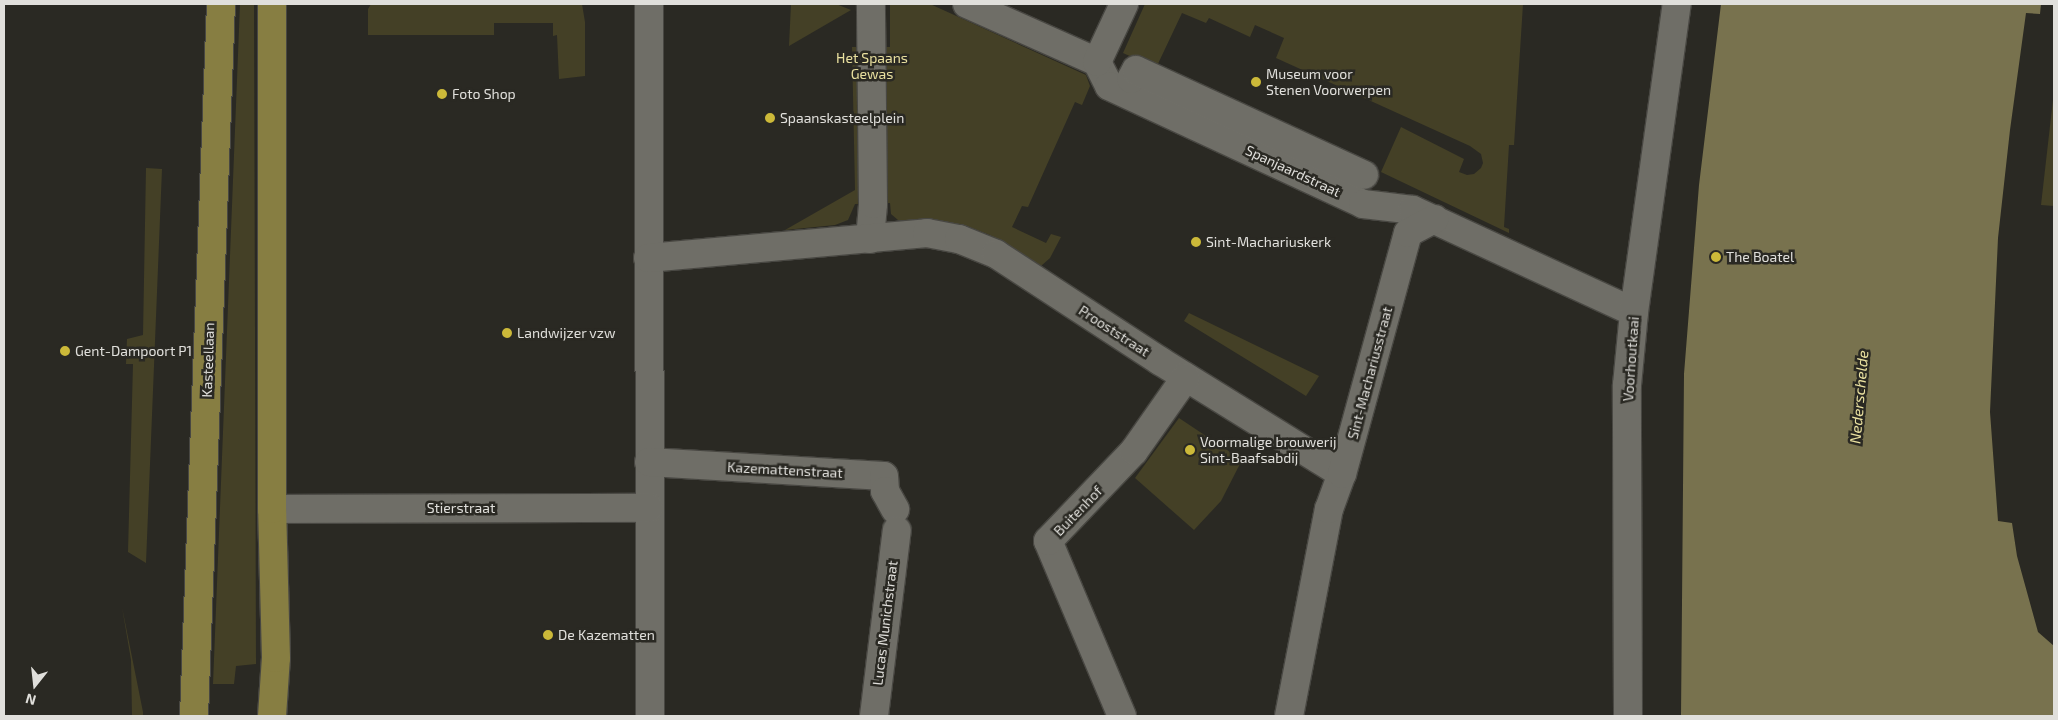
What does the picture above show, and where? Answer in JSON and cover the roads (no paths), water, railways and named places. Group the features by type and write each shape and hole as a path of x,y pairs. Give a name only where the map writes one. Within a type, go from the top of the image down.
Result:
{"main road":[{"name":"Kasteellaan","path":"194,716 221,4"},
{"path":"272,4 272,509 276,658 272,716"}],"street":[{"path":"649,4 650,716"},
{"path":"648,258 870,239 873,204 871,4"},
{"path":"967,4 1097,62 1124,4"},
{"name":"Voorhoutkaai","path":"1628,716 1627,386 1634,312 1677,4"},
{"name":"Spanjaardstraat","path":"1097,62 1109,86 1127,86 1363,204 1423,215 1634,312"},
{"path":"1127,86 1136,70 1368,178 1423,215"},
{"name":"Sint-Machariusstraat","path":"1289,716 1329,509 1342,474 1408,233 1423,215"},
{"name":"Prooststraat","path":"870,239 927,233 959,239 996,254 1342,474"},
{"name":"Buitenhof","path":"1122,716 1048,541 1134,451 1186,376"},
{"name":"Kazemattenstraat","path":"649,462 884,476 885,491 896,520"},
{"name":"Stierstraat","path":"272,509 649,508"},
{"name":"Lucas Munichstraat","path":"874,716 896,520"}],"water":[{"name":"Nederschelde","path":"1721,4 2041,4 2040,14 2026,13 2010,130 1998,238 1990,412 1998,521 2012,523 2017,556 2038,632 2054,646 2054,716 1681,716 1684,374 1699,185"}],"place":[{"name":"Museum voor Stenen Voorwerpen","path":"1256,82"},
{"name":"Foto Shop","path":"442,94"},
{"name":"Spaanskasteelplein","path":"770,118"},
{"name":"Sint-Machariuskerk","path":"1196,242"},
{"name":"The Boatel","path":"1716,257"},
{"name":"Landwijzer vzw","path":"507,333"},
{"name":"Gent-Dampoort P1","path":"65,351"},
{"name":"Voormalige brouwerij Sint-Baafsabdij","path":"1190,450"},
{"name":"De Kazematten","path":"548,635"}],"park label":[{"name":"Het Spaans Gewas","path":"872,66"}]}
